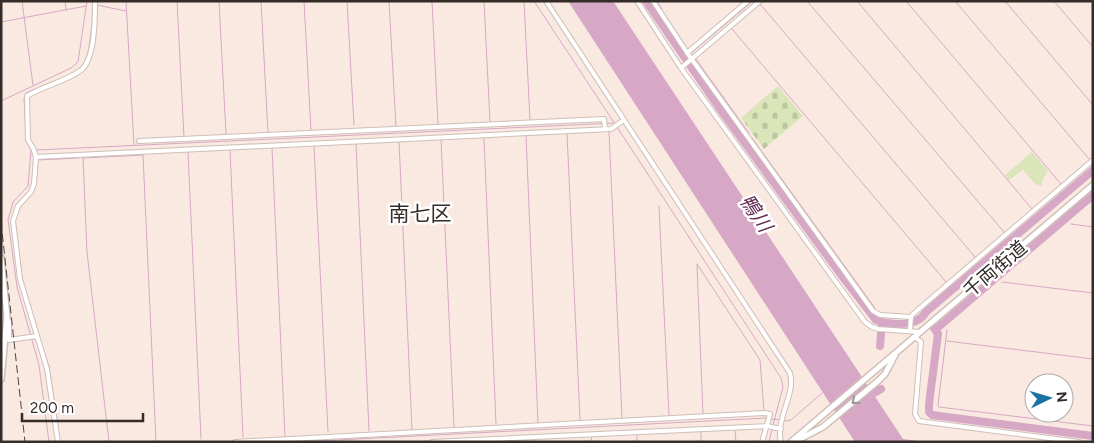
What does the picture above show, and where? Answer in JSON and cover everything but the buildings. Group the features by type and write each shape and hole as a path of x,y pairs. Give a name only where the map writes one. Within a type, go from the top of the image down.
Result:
{"street":[{"path":"58,442 49,380 20,279 13,221 18,206 33,187 36,157 34,148 28,140 27,96 76,74 86,65 92,42 96,1"},
{"path":"546,1 790,373 792,383 779,429 782,442"},
{"path":"637,1 680,68 865,322 878,329 910,328 920,332"},
{"path":"653,1 688,58 874,311 880,315 911,318"},
{"path":"680,68 688,58 748,1"},
{"path":"688,58 760,1"},
{"path":"139,141 595,119 604,119 605,126"},
{"path":"36,157 605,126 612,128 623,121"},
{"path":"910,328 911,318 1093,160"},
{"name":"千両街道","path":"793,442 1093,185"},
{"path":"1,258 9,322 9,340 36,336"},
{"path":"1,379 7,317"},
{"path":"915,337 921,342 915,414 919,421 1079,442"},
{"name":"千両街道","path":"793,442 815,432 832,421 886,374 897,353"},
{"path":"235,442 770,414 762,442"},
{"path":"432,442 768,426 779,429"}],"green space":[{"path":"778,86 803,116 764,149 741,118"},
{"path":"1030,150 1048,171 1042,181 1042,186 1036,185 1023,170 1009,180 1005,175 1031,153"}],"shaded area":[{"path":"568,1 613,1 903,439 925,442 855,442"}],"waterway":[{"path":"22,1 33,85"},
{"path":"65,1 66,10"},
{"path":"1,101 71,68 78,62 87,1"},
{"path":"126,1 134,145"},
{"path":"177,1 184,137"},
{"path":"219,1 226,134"},
{"path":"261,1 268,133"},
{"path":"304,1 311,131"},
{"path":"347,1 354,125"},
{"path":"389,1 396,127"},
{"path":"432,1 438,124"},
{"path":"484,1 490,122"},
{"path":"524,1 530,120"},
{"path":"534,1 615,124"},
{"path":"646,1 720,109 876,320 903,324 916,321 922,317 1093,170"},
{"path":"657,1 662,9"},
{"path":"690,54 753,1"},
{"path":"807,1 1004,232"},
{"path":"857,1 1032,209"},
{"path":"906,1 1061,184"},
{"path":"955,1 1089,159"},
{"path":"1005,1 1093,105"},
{"path":"1054,1 1093,47"},
{"path":"760,4 975,257"},
{"path":"97,5 126,11"},
{"path":"1,22 86,6"},
{"path":"88,55 93,19"},
{"path":"732,29 947,283"},
{"path":"696,59 749,133"},
{"path":"26,135 24,99 26,93 74,73"},
{"path":"37,150 614,123"},
{"path":"617,127 781,378 783,387 773,425"},
{"path":"609,132 622,418"},
{"path":"567,133 580,420"},
{"path":"526,135 538,423"},
{"path":"484,138 496,424"},
{"path":"752,138 875,308"},
{"path":"441,139 454,427"},
{"path":"26,141 31,150 28,186 13,202 8,220 17,287 39,365 49,442"},
{"path":"399,141 412,430"},
{"path":"356,144 369,431"},
{"path":"314,146 328,432"},
{"path":"272,148 285,437"},
{"path":"230,150 243,437"},
{"path":"188,152 201,439"},
{"path":"143,155 156,442"},
{"path":"109,442 87,252 83,158 143,155"},
{"path":"38,160 79,158"},
{"path":"33,193 35,188"},
{"path":"935,330 1093,195"},
{"path":"659,206 669,415"},
{"path":"1036,213 1039,216"},
{"path":"15,220 22,278 40,341"},
{"path":"1071,224 1093,227"},
{"path":"697,264 760,360 764,411"},
{"path":"697,265 703,414"},
{"path":"1002,282 1093,293"},
{"path":"881,319 882,323"},
{"path":"880,346 882,323"},
{"path":"934,328 938,334 929,404 929,412 932,415 1093,436"},
{"path":"947,330 939,407 1093,426"},
{"path":"947,341 1093,359"},
{"path":"46,359 49,366 60,442"},
{"path":"865,398 881,389"},
{"path":"784,421 791,420 822,393"},
{"path":"299,442 766,418"},
{"path":"772,419 780,420"},
{"path":"769,442 772,429"},
{"path":"701,431 701,442"},
{"path":"735,431 736,442"},
{"path":"637,434 637,442"},
{"path":"591,437 592,442"}],"railway":[{"path":"1,222 25,442"}],"district":[{"name":"南七区","path":"420,213"}],"water label":[{"name":"鴨川","path":"756,213"}]}
